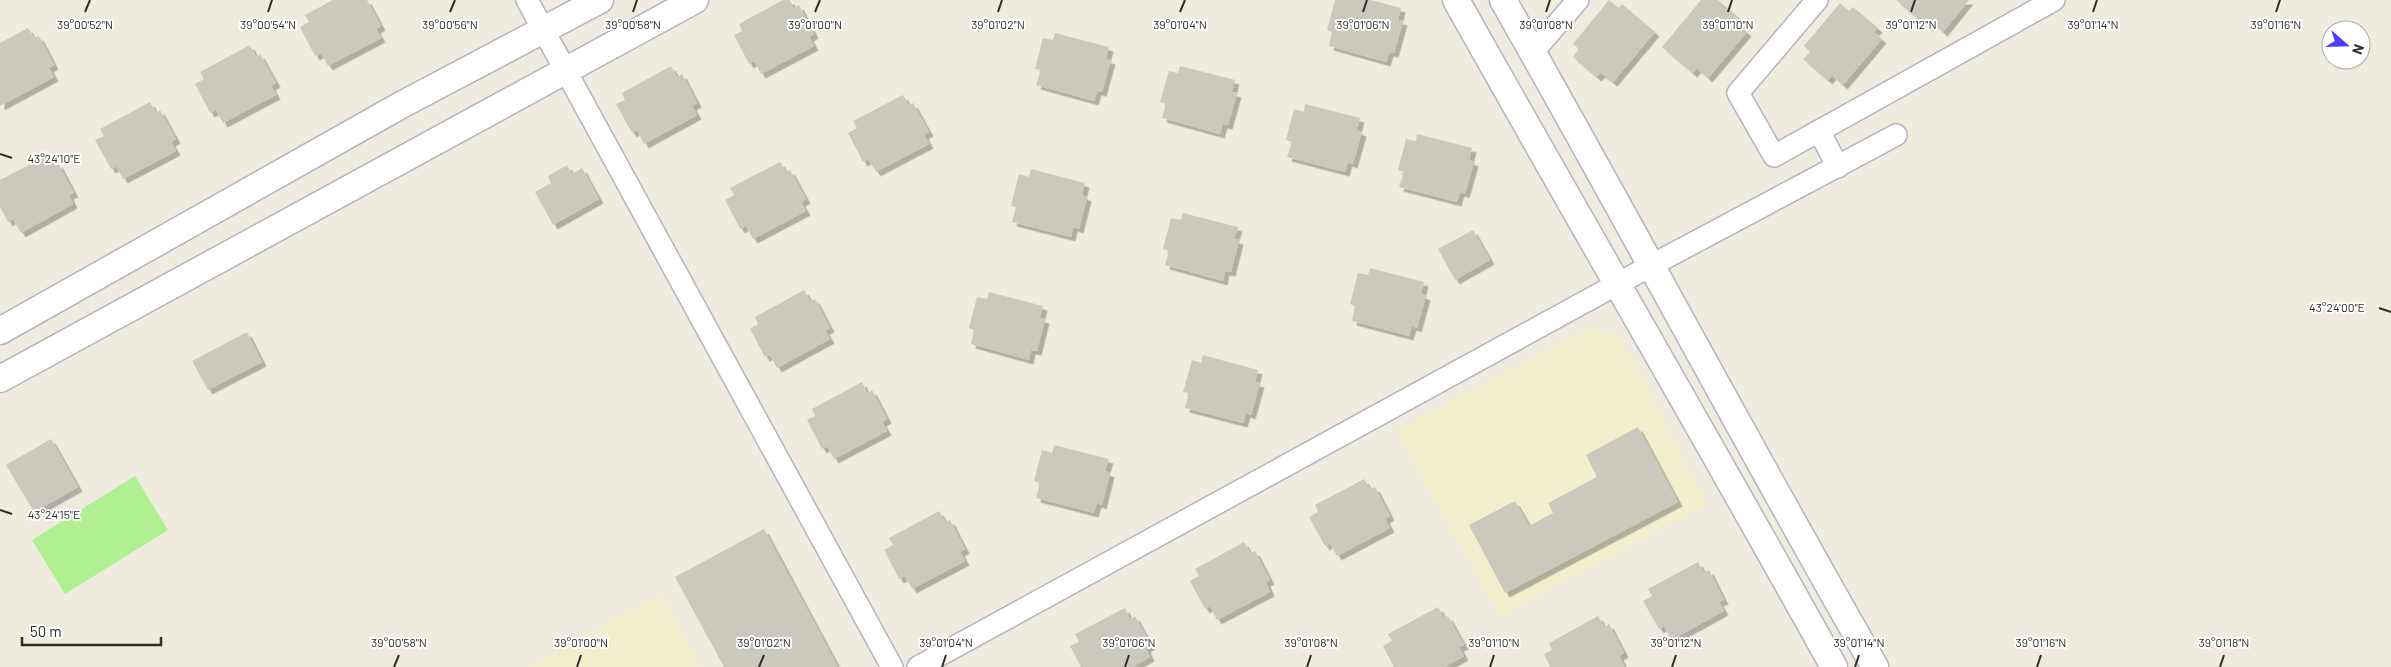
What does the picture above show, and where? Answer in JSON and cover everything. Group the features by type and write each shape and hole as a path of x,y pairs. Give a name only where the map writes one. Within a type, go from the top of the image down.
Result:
{"street":[{"path":"527,0 892,667"},
{"path":"0,331 395,108 600,0"},
{"path":"0,379 695,0"},
{"path":"1456,0 1618,286 1717,455 1834,667"},
{"path":"1503,0 1652,265 1789,517 1875,667"},
{"path":"1533,52 1578,0"},
{"path":"1817,0 1738,93 1774,156 2054,0"},
{"path":"1819,131 1838,167"},
{"path":"918,667 1618,286 1652,265 1896,135"}],"shaded area":[{"path":"1585,329 1618,334 1650,389 1707,505 1500,616 1395,431"},
{"path":"661,593 701,667 527,667"}],"green space":[{"path":"135,476 168,530 65,594 32,540"}],"building":[{"path":"333,0 367,0 381,26 376,29 381,38 328,66 321,53 315,56 300,27 309,22 305,15"},
{"path":"783,0 790,0 794,8 799,5 814,34 809,37 814,46 761,74 754,61 749,64 734,35 742,31 739,24"},
{"path":"1335,0 1371,0 1401,8 1398,20 1403,21 1394,53 1389,52 1386,62 1329,46 1332,32 1327,30"},
{"path":"1609,0 1619,8 1622,4 1655,32 1613,82 1601,73 1597,77 1573,57 1579,49 1573,44"},
{"path":"1701,0 1718,0 1743,21 1739,25 1747,32 1708,78 1697,68 1693,73 1662,47"},
{"path":"1896,0 1969,0 1943,32 1932,22 1928,27"},
{"path":"1840,3 1849,11 1853,7 1878,28 1874,32 1882,39 1843,85 1832,75 1828,80 1803,59 1810,52 1804,46"},
{"path":"28,28 34,38 39,36 54,65 49,68 54,77 0,106 0,43"},
{"path":"1055,33 1109,47 1106,59 1111,60 1102,92 1097,91 1094,101 1036,85 1041,70 1035,69 1043,38 1053,40"},
{"path":"250,45 256,57 260,54 276,83 271,86 276,95 223,123 216,110 210,113 195,84 204,79 200,72"},
{"path":"671,66 677,77 682,74 697,103 692,106 697,115 644,144 637,130 632,133 616,104 625,100 622,93"},
{"path":"1180,66 1235,80 1232,92 1237,93 1228,125 1223,124 1220,134 1162,118 1166,104 1160,102 1169,71 1178,73"},
{"path":"903,95 909,105 913,103 929,132 924,135 929,144 876,172 868,159 863,162 848,133 857,128 853,121"},
{"path":"150,102 156,113 160,110 176,139 171,142 176,151 123,179 116,166 111,169 95,140 104,136 100,129"},
{"path":"1305,104 1360,118 1357,130 1362,132 1353,164 1348,162 1345,172 1287,157 1292,142 1286,140 1294,109 1304,112"},
{"path":"1417,134 1472,148 1469,160 1474,162 1465,194 1460,192 1457,202 1399,187 1404,172 1398,170 1406,139 1416,141"},
{"path":"48,155 53,166 58,163 74,193 69,195 73,204 21,233 13,219 8,222 0,207 0,180"},
{"path":"780,162 786,172 790,170 806,199 801,202 806,211 753,239 746,226 740,229 725,200 734,195 730,188"},
{"path":"567,165 572,174 582,168 599,199 553,225 535,192 551,183 548,176"},
{"path":"1031,169 1085,183 1082,195 1087,197 1079,229 1073,227 1071,237 1012,222 1016,207 1011,206 1019,174 1029,177"},
{"path":"1183,213 1238,227 1234,239 1239,240 1231,272 1225,271 1223,281 1165,265 1169,251 1163,249 1171,218 1181,220"},
{"path":"1473,230 1490,260 1455,280 1438,249"},
{"path":"1370,268 1424,282 1421,294 1426,296 1417,328 1412,326 1409,336 1352,321 1355,306 1350,304 1358,273 1368,275"},
{"path":"804,290 810,301 815,299 830,328 825,330 830,339 777,368 770,355 765,357 750,329 758,324 755,317"},
{"path":"989,292 1043,306 1040,318 1045,319 1037,351 1031,350 1029,360 971,344 974,330 969,328 977,297 987,299"},
{"path":"247,332 262,362 208,390 192,361"},
{"path":"1203,355 1258,370 1255,382 1260,383 1251,415 1246,413 1243,423 1185,408 1189,393 1183,392 1192,360 1201,363"},
{"path":"862,382 867,393 872,390 887,419 882,422 887,431 834,459 827,446 822,449 807,420 815,416 812,409"},
{"path":"1638,427 1678,502 1505,593 1469,525 1515,501 1529,526 1553,513 1548,503 1597,477 1586,455"},
{"path":"51,439 78,487 34,512 6,465"},
{"path":"1054,445 1109,459 1105,471 1110,473 1102,505 1097,503 1094,513 1036,498 1040,483 1034,481 1042,450 1052,453"},
{"path":"1364,479 1370,489 1375,487 1390,516 1385,519 1390,528 1337,556 1330,543 1325,546 1309,517 1318,512 1315,505"},
{"path":"939,511 945,522 950,520 965,549 960,552 965,561 912,589 905,576 899,579 884,550 893,545 889,538"},
{"path":"764,529 838,667 724,667 675,577"},
{"path":"1244,542 1250,553 1255,551 1270,580 1266,582 1270,592 1217,620 1210,606 1205,609 1190,581 1199,576 1195,569"},
{"path":"1698,562 1704,573 1709,570 1724,600 1719,602 1724,611 1671,640 1664,626 1659,629 1643,601 1652,596 1648,589"},
{"path":"1438,607 1444,618 1448,616 1464,645 1459,647 1464,656 1444,667 1394,667 1383,646 1392,641 1388,634"},
{"path":"1125,608 1130,619 1135,616 1151,645 1146,648 1150,657 1132,667 1081,667 1070,646 1079,642 1075,634"},
{"path":"1598,616 1604,627 1609,624 1624,653 1619,656 1625,667 1550,667 1544,654 1552,650 1549,643"}]}
